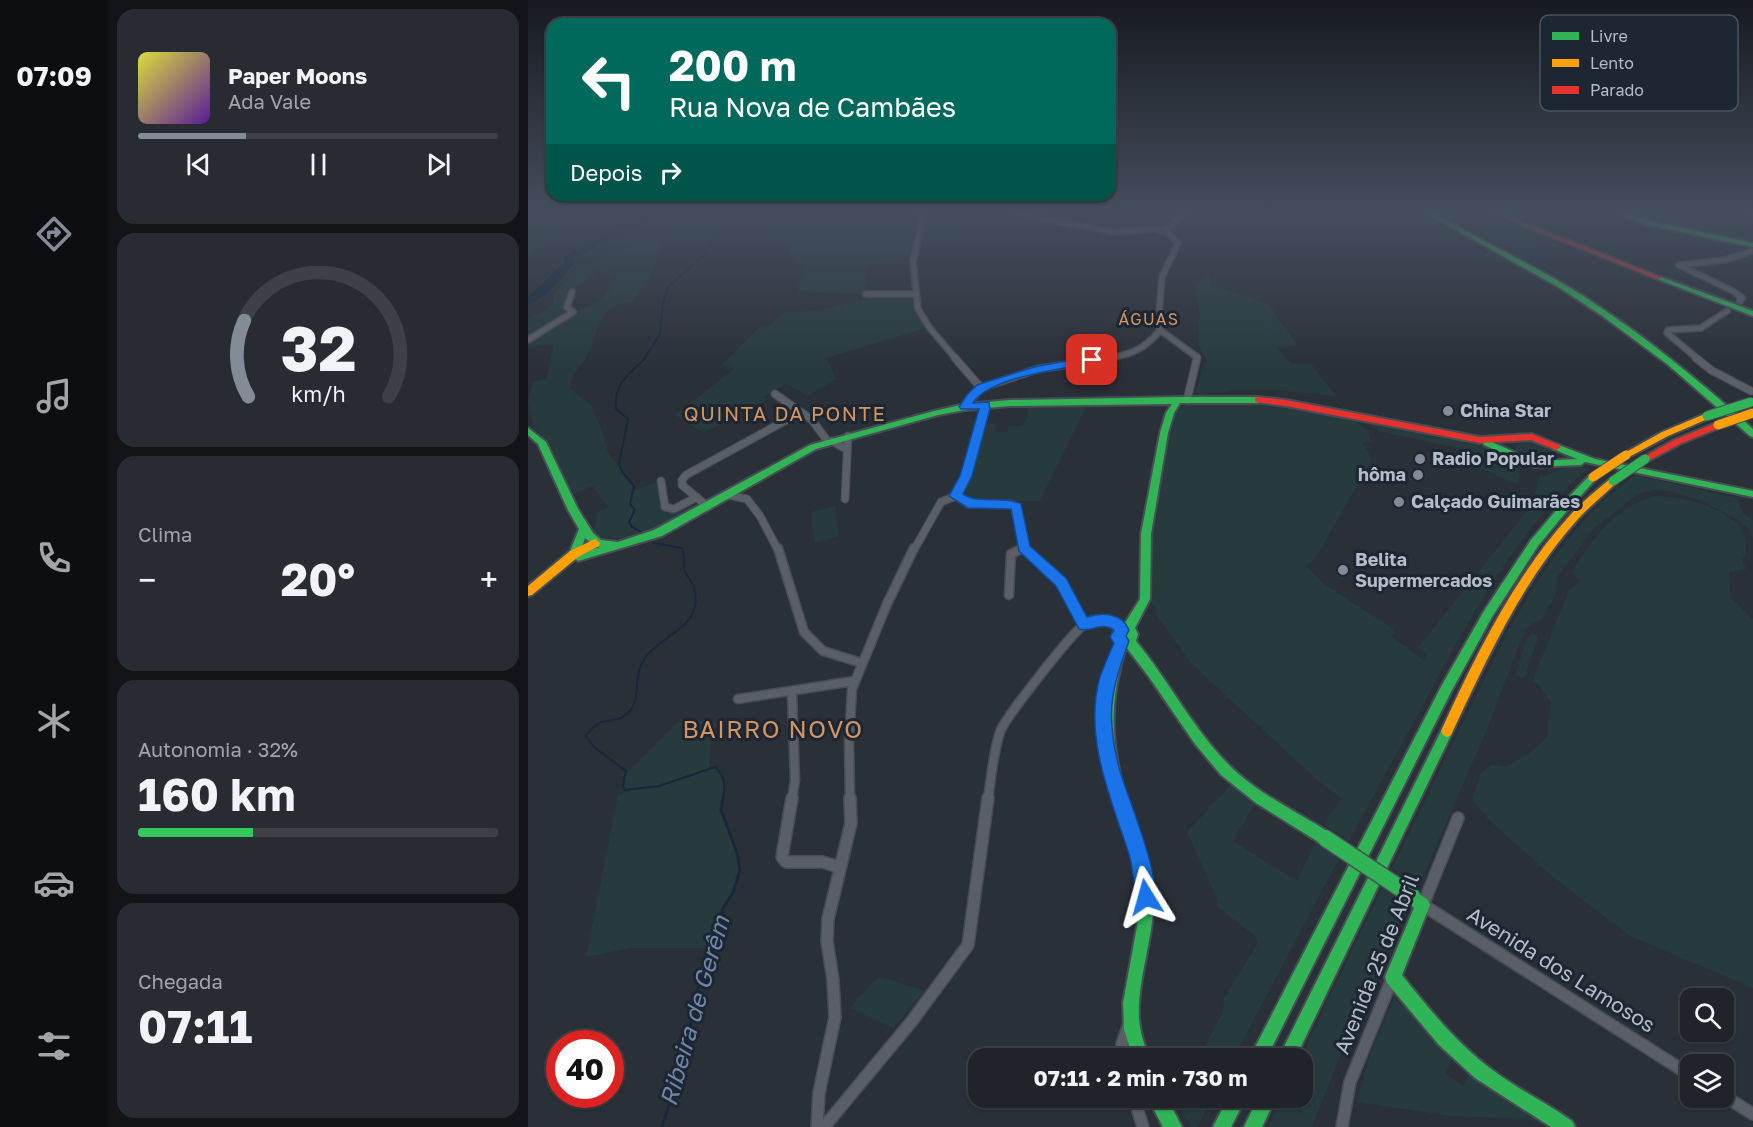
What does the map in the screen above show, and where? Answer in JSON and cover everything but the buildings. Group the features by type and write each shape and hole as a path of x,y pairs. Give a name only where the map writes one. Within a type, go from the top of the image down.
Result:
{"main road":[{"path":"1523,266 1627,328 1668,358 1753,434"},
{"path":"1537,266 1636,326 1724,394 1753,421"},
{"path":"1625,266 1753,313"},
{"path":"1628,266 1725,305 1753,313"},
{"path":"576,555 633,543 658,533 708,507 804,451 830,441 965,407 985,405 1244,399 1286,403 1480,440 1515,440 1532,437 1593,462 1753,494"},
{"path":"1164,400 1170,413"},
{"path":"1138,1048 1131,1020 1145,913 1145,882 1110,769 1103,710 1108,679 1125,635 1145,600 1146,534 1164,432 1170,413 1182,400"},
{"path":"1263,1048 1482,620 1519,559 1561,507 1593,477 1626,455 1665,434 1707,416 1752,402"},
{"path":"1291,1048 1496,630 1535,566 1576,515 1613,481 1645,459 1677,442 1718,425 1752,402"},
{"path":"528,431 542,441 583,531 595,543 613,546"},
{"path":"1480,440 1533,464 1593,462"},
{"path":"1515,440 1510,446 1517,457"},
{"path":"1551,463 1556,456 1552,447"},
{"path":"576,555 583,531"},
{"path":"528,592 595,543"},
{"name":"Avenida dos Lamosos","path":"1125,635 1226,771 1247,788 1300,820 1423,904"},
{"name":"Avenida 25 de Abril","path":"1393,977 1423,904"},
{"path":"1393,977 1432,1026 1463,1057 1494,1082 1548,1113 1566,1127"},
{"path":"1162,1108 1171,1124"},
{"path":"1222,1127 1232,1108"},
{"path":"1253,1127 1262,1108"}],"street":[{"path":"913,266 918,309 929,327 981,388"},
{"path":"1168,266 1162,277 1158,326 1160,330 1197,357 1182,400"},
{"path":"1680,266 1733,291 1742,298 1740,301"},
{"path":"528,340 573,312 567,308 572,292"},
{"path":"866,294 916,294"},
{"path":"1725,305 1701,328 1675,328 1668,330 1667,333 1752,402"},
{"path":"965,407 981,388 1045,368 1118,357 1149,345 1160,330"},
{"path":"775,394 822,429 830,441 846,449"},
{"path":"817,1127 819,1093 835,1017 833,980 827,941 828,920 851,823 849,720 854,681 920,537 941,502 956,496 966,476 985,405"},
{"path":"708,507 682,485 682,480 686,475 801,412"},
{"path":"845,499 848,436"},
{"path":"661,482 665,507 674,509 697,497"},
{"path":"743,486 747,490 747,499 777,544 804,632 823,651 862,663"},
{"path":"728,495 747,499"},
{"path":"956,496 968,504 1010,504 1017,507 1024,548 1061,582 1084,624"},
{"path":"1010,596 1011,554 1024,548"},
{"path":"824,1127 912,1021 969,945 993,761 1001,730 1024,696 1084,624 1092,620 1108,620 1119,624 1125,635"},
{"path":"738,699 854,681"},
{"path":"792,692 795,780 782,857 786,862 822,862 839,867"},
{"name":"Avenida 25 de Abril","path":"1423,904 1458,818"},
{"name":"Avenida dos Lamosos","path":"1423,904 1680,1069"},
{"name":"Avenida 25 de Abril","path":"1342,1127 1350,1082 1393,977"},
{"path":"1123,1048 1131,1020"},
{"path":"1734,1102 1753,1114"},
{"path":"1137,1108 1143,1127"}],"green space":[{"path":"590,266 655,266 648,280 632,302 620,304 605,314 587,356 570,384 570,389 591,405 608,452 614,462 619,464 634,490 661,481 666,514 691,504 696,508 659,528 633,537 620,539 593,534 598,512 609,508 592,486 572,495 549,444 534,428 528,402 533,382 546,379 554,344 528,347 528,319 547,309 553,303 552,297 560,288","holes":["602,270 617,273 606,293 588,307 573,312 567,307 576,288 584,280"]},
{"path":"800,266 865,266 866,293 916,294 918,309 929,327 827,358 836,379 808,396 786,384 763,397 766,400 703,433 675,415 734,369 722,365 762,325 770,326 781,313 814,311 865,300 866,294 797,291 803,272"},
{"path":"1209,274 1211,285 1269,304 1297,345 1277,348 1291,363 1311,364 1336,396 1274,390 1235,390 1194,396 1206,360 1198,343 1200,314 1195,286"},
{"path":"1229,402 1290,407 1355,421 1367,430 1372,442 1363,443 1372,459 1317,556 1306,566 1324,584 1395,630 1391,636 1424,660 1427,654 1418,648 1538,497 1535,495 1540,475 1545,476 1571,465 1590,467 1542,514 1500,571 1463,632 1349,841 1324,824 1341,798 1316,779 1191,663 1156,615 1156,608 1150,602 1150,530 1173,415 1191,404"},
{"path":"1087,405 1040,501 973,501 965,498 983,424 996,423 994,432 1007,432 1009,426 1022,426 1028,412 1026,406"},
{"path":"1367,423 1491,448 1504,455 1517,467 1520,477 1516,484 1476,466 1477,463 1470,456 1470,451 1377,431"},
{"path":"1522,441 1538,442 1548,449 1549,458 1535,461 1526,458 1515,448"},
{"path":"1635,475 1737,498 1743,513 1753,520 1753,538 1748,528 1740,521 1700,500 1668,491 1654,490 1638,494 1595,527 1558,576 1555,596 1541,620 1525,630 1485,734 1419,885 1392,868 1508,631 1548,566 1579,526 1596,508"},
{"path":"1660,496 1684,499 1725,514 1743,532 1746,543 1746,552 1742,560 1746,569 1729,572 1731,598 1753,620 1753,988 1630,936 1553,877 1491,822 1472,800 1481,773 1491,765 1506,767 1530,753 1547,737 1551,703 1538,684 1532,682 1569,590 1580,582 1572,573 1579,561 1597,535 1620,513 1646,499"},
{"path":"835,506 839,536 814,543 811,512"},
{"path":"1533,632 1538,638 1524,678 1515,675 1527,638"},
{"path":"683,717 718,723 711,737 709,769 715,767 722,773 725,785 721,810 737,853 740,870 733,893 723,908 721,923 711,948 631,948 586,957 618,795 629,791 623,786 625,775"},
{"path":"1232,784 1256,801 1233,841 1297,881 1317,838 1342,853 1239,1048 1204,1048 1223,1011 1224,998 1258,943 1256,937 1218,907 1218,901 1187,832"},
{"path":"1384,884 1408,901 1345,1043 1312,1127 1268,1127 1277,1108 1313,1108 1313,1048 1305,1048"},
{"path":"879,976 925,991 893,1028 850,1008"},
{"path":"1394,998 1414,1014 1453,1057 1446,1073 1463,1087 1471,1072 1557,1127 1526,1119 1451,1116 1357,1102 1370,1055"},
{"path":"1181,1108 1207,1108 1197,1127 1191,1127"}],"waterway":[{"path":"528,302 567,266"},
{"name":"Ribeira de Gerêm","path":"644,359 660,334 663,301 669,286 692,266"},
{"name":"Ribeira de Gerêm","path":"643,533 632,527 629,522 635,510 630,504 634,486 622,472 619,464 628,419 616,409 616,400 623,380 644,359"},
{"name":"Ribeira de Gerêm","path":"653,543 682,548 685,571 694,588 696,604 685,624 647,655 639,671 635,702 628,713 618,719 597,724 586,736 594,747 626,771 623,786 625,790 659,786 715,767 724,782 723,800"},
{"name":"Ribeira de Gerêm","path":"662,1127 685,1054 697,991 721,923 723,908 733,893 740,870 737,853 721,810 723,798"}],"traffic: fast":[{"path":"1524,266 1581,298 1626,329 1670,362 1753,434"},
{"path":"1659,278 1753,314"},
{"path":"1128,629 1145,599 1146,534 1164,433 1170,413 1178,400"},
{"path":"528,431 542,442 573,510 589,536 598,543 618,546 658,533 813,447 937,413 965,407 1010,403 1258,400"},
{"path":"1707,416 1751,402"},
{"path":"1487,443 1534,464 1581,462"},
{"path":"1556,447 1593,462 1753,494"},
{"path":"1613,481 1645,459"},
{"path":"1263,1048 1447,688 1488,614 1535,543 1562,509 1593,477"},
{"path":"574,554 583,531"},
{"path":"578,557 613,547"},
{"path":"1122,628 1128,628 1132,635 1128,642 1122,642 1118,638 1118,632 1122,628"},
{"path":"1122,641 1109,689 1107,732 1114,775 1141,863 1146,888 1145,921 1131,1003 1132,1029 1138,1048"},
{"path":"1129,641 1200,740 1226,771 1261,798 1325,838"},
{"path":"1291,1048 1447,731"},
{"path":"1325,838 1412,896"},
{"path":"1412,896 1423,905 1393,977 1434,1027 1468,1062 1501,1087 1566,1127"},
{"path":"1163,1108 1173,1127"},
{"path":"1222,1127 1232,1108"},
{"path":"1253,1127 1262,1108"}],"traffic: slow":[{"path":"1718,425 1753,413"},
{"path":"1626,455 1665,434 1707,416"},
{"path":"1593,477 1626,455"},
{"path":"1447,731 1503,618 1536,564 1576,515 1613,481"},
{"path":"528,592 574,554 595,543"}],"traffic: jam":[{"path":"1628,266 1659,278"},
{"path":"1258,400 1286,403 1480,440 1532,437 1556,447"},
{"path":"1645,459 1677,442 1718,425"}],"place":[{"name":"China Star","path":"1448,411"},
{"name":"Radio Popular","path":"1420,459"},
{"name":"hôma","path":"1418,475"},
{"name":"Calçado Guimarães","path":"1399,502"},
{"name":"Belita Supermercados","path":"1343,570"}],"district":[{"name":"ÁGUAS","path":"1149,319"},
{"name":"QUINTA DA PONTE","path":"785,414"},
{"name":"BAIRRO NOVO","path":"773,730"}],"route":[{"path":"1092,360 1038,369 981,388 970,398 965,407 985,405 985,409 963,485 956,496 968,504 1010,504 1017,507 1024,548 1061,582 1084,624 1092,620 1108,620 1121,626 1122,630 1117,637 1122,641 1108,679 1103,710 1104,727 1110,769 1142,866 1146,897"}]}
